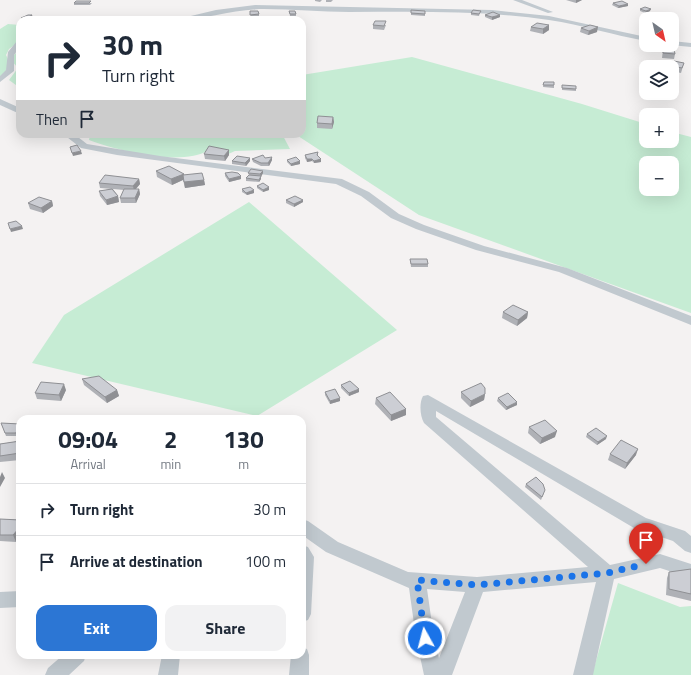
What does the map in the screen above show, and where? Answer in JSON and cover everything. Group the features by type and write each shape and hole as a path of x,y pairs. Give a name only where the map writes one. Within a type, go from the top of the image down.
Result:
{"street":[{"path":"516,0 578,23 601,30 639,38"},
{"path":"197,16 256,7 325,10 459,9 551,17 578,23"},
{"path":"679,44 691,45"},
{"path":"0,80 10,71 9,55 16,46"},
{"path":"0,102 16,109"},
{"path":"73,138 84,146 160,159 338,181 365,194 395,216 420,227 480,248 562,270 691,321"},
{"path":"607,573 429,419 428,400 640,523 680,536 691,546"},
{"path":"306,529 332,547 407,580 477,585 607,573 660,561 691,571"},
{"path":"583,675 607,573"},
{"path":"417,580 425,638 434,675"},
{"path":"442,675 477,585"},
{"path":"0,600 16,599"},
{"path":"55,675 73,659"},
{"path":"168,675 170,659"},
{"path":"299,675 300,659"}],"green space":[{"path":"8,24 16,25 16,44 9,49 6,55 8,67 0,78 0,29"},
{"path":"16,53 16,66 10,59"},
{"path":"412,57 582,104 639,122 639,148 679,148 679,134 691,137 691,313 419,215 301,138 306,138 306,74"},
{"path":"16,71 16,85 9,80"},
{"path":"89,138 284,138 290,149 235,151 226,155 209,150 197,155 167,157 150,156 116,149 89,140"},
{"path":"249,202 397,330 259,415 253,415 32,363 64,315"},
{"path":"618,583 680,607 691,606 691,675 592,675"}],"building":[{"path":"76,1 91,1 89,3 74,3"},
{"path":"622,1 628,4 619,6 613,3"},
{"path":"645,7 651,9 646,11 640,9"},
{"path":"411,10 425,11 425,14 411,13"},
{"path":"473,10 481,11 479,14 471,13"},
{"path":"250,11 258,11 259,14 250,15"},
{"path":"289,11 295,11 296,14 290,14"},
{"path":"493,12 500,15 492,17 485,15"},
{"path":"375,21 386,21 384,26 373,25"},
{"path":"537,23 549,25 543,29 531,27"},
{"path":"590,25 598,27 589,31 581,28"},
{"path":"675,52 675,54 663,53"},
{"path":"679,62 684,63 682,68 679,67"},
{"path":"544,82 554,82 554,85 543,85"},
{"path":"562,85 576,86 576,89 562,88"},
{"path":"318,116 333,117 332,124 317,123"},
{"path":"77,145 81,151 72,153 70,147"},
{"path":"209,146 229,150 224,156 204,154"},
{"path":"318,152 317,155 321,159 314,161 312,159 307,159 305,155"},
{"path":"263,155 265,158 272,157 268,163 261,163 252,159"},
{"path":"237,156 250,158 245,163 232,161"},
{"path":"296,157 300,161 291,164 287,160"},
{"path":"169,166 184,174 171,179 156,171"},
{"path":"251,169 263,171 260,174 248,173"},
{"path":"202,173 204,180 184,182 183,175"},
{"path":"225,173 238,173 241,176 229,179"},
{"path":"105,175 139,179 133,186 99,183"},
{"path":"249,175 261,176 259,180 246,178"},
{"path":"263,183 269,187 263,190 257,186"},
{"path":"250,187 254,190 246,193 242,189"},
{"path":"112,189 118,196 106,200 99,191"},
{"path":"124,189 139,189 135,198 120,198"},
{"path":"295,196 303,200 294,204 286,200"},
{"path":"39,197 52,201 41,208 28,203"},
{"path":"16,221 22,226 10,229 8,223"},
{"path":"410,259 427,259 428,264 411,264"},
{"path":"513,305 528,312 518,320 503,312"},
{"path":"99,376 117,390 105,397 82,379"},
{"path":"350,381 359,389 349,393 341,385"},
{"path":"41,382 64,384 59,395 35,393"},
{"path":"481,383 485,388 485,394 471,401 461,392"},
{"path":"335,389 340,398 330,401 325,392"},
{"path":"390,392 406,409 391,415 376,398"},
{"path":"508,393 517,402 507,407 498,398"},
{"path":"545,420 557,431 542,438 529,427"},
{"path":"1,423 16,424 16,433 5,433"},
{"path":"596,428 607,436 598,442 587,434"},
{"path":"621,440 638,449 627,463 610,454"},
{"path":"16,442 16,454 0,456 0,444"},
{"path":"536,477 543,484 545,490 542,497 526,484"},
{"path":"0,519 16,520 16,532 13,535 0,535"},
{"path":"691,569 691,594 669,589 669,572"}],"route":[{"path":"425,638 417,580 477,585 607,573 646,564"}]}
